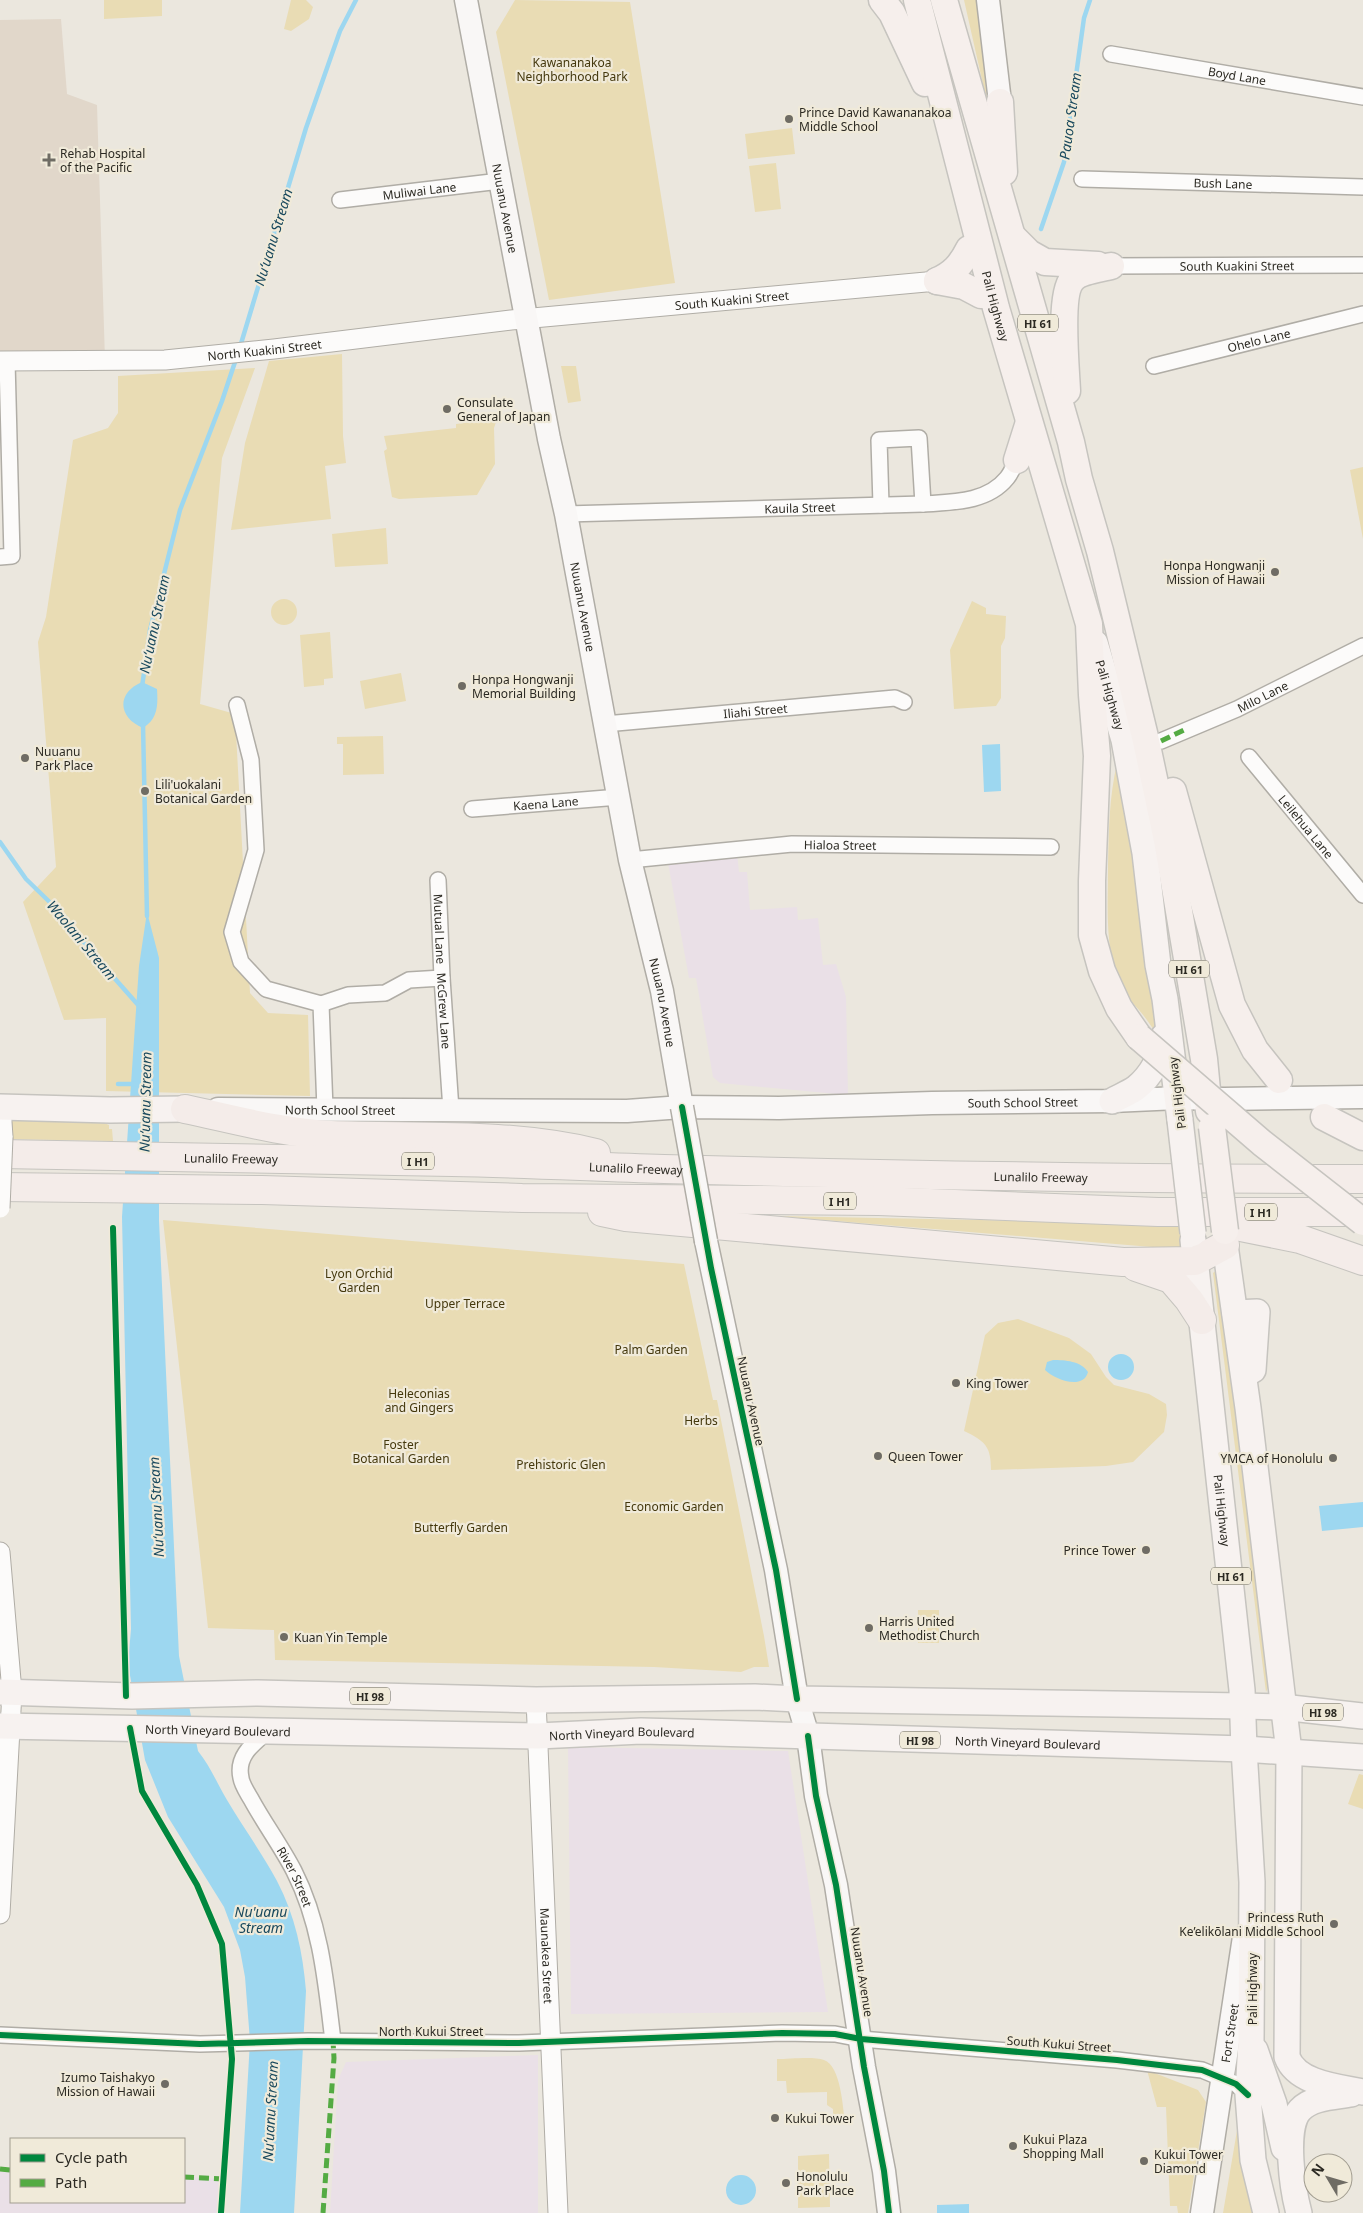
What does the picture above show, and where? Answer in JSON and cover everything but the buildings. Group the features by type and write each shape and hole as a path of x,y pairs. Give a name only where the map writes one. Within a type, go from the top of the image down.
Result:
{"highway":[{"path":"882,0 892,13 923,76 1005,380 1018,386"},
{"name":"Pali Highway","path":"917,0 976,234 1018,386 1089,624"},
{"name":"Pali Highway","path":"944,0 1014,238 1071,442 1079,479 1100,551 1146,741 1166,840 1204,1059 1207,1099 1225,1238"},
{"path":"1000,102 1005,160 1004,205"},
{"path":"1014,238 1029,253 1045,262 1111,266"},
{"path":"937,281 955,270 970,249"},
{"path":"1071,442 1064,299 1072,280 1083,274 1111,266"},
{"path":"937,281 968,287 981,295"},
{"path":"1017,460 1029,422"},
{"path":"1108,588 1161,741 1173,794 1232,1005 1255,1050 1279,1080"},
{"path":"1089,624 1097,756 1092,881 1092,935 1102,971 1119,1008 1139,1037 1262,1142 1363,1222"},
{"path":"181,1109 284,1130 330,1134 406,1135 533,1141 661,1169"},
{"path":"1324,1117 1363,1138"},
{"name":"Lunalilo Freeway","path":"2,1145 100,1157 174,1159 324,1159 993,1177 1243,1180 1363,1179"},
{"path":"993,1177 1148,1168 1363,1161"},
{"name":"I H1","path":"0,1187 184,1189 522,1198 879,1201 1158,1212 1363,1212"},
{"path":"522,1198 626,1217 1123,1262 1195,1260 1225,1238"},
{"path":"1158,1212 1300,1238 1363,1261"},
{"path":"1123,1262 1171,1279 1190,1300 1202,1320"}],"main road":[{"name":"Nuuanu Avenue","path":"466,0 566,514 630,860 662,991 711,1268 776,1570 797,1699 808,1736 816,1796 836,1885 864,2067 884,2171 889,2213"},
{"path":"988,0 1000,102"},
{"name":"Pali Highway","path":"1089,624 1124,740 1146,853 1158,965 1165,999 1193,1233 1243,1706 1252,1882 1251,2041 1248,2095 1253,2160 1266,2213"},
{"path":"1112,1101 1136,1088 1154,1067 1164,1044 1165,999"},
{"name":"South School Street","path":"682,1107 779,1108 932,1103 1112,1101 1179,1109 1207,1099 1363,1097"},
{"name":"North School Street","path":"0,1106 110,1110 628,1111 682,1107"},
{"name":"Pali Highway","path":"1225,1238 1248,1408 1282,1707 1289,1752 1287,2058 1292,2067 1306,2077 1328,2085 1363,2092"},
{"name":"HI 98","path":"6,1692 132,1696 258,1693 536,1700 755,1697 1282,1707 1363,1716"},
{"name":"North Vineyard Boulevard","path":"5,1726 538,1736 641,1732 1244,1749"},
{"name":"HI 98","path":"1244,1749 1363,1757"},
{"name":"Fort Street","path":"1202,2213 1252,1882"},
{"path":"1251,2041 1274,2104 1297,2204"},
{"path":"1297,2204 1291,2132 1296,2116 1308,2104 1315,2101 1363,2092"}],"street":[{"name":"Boyd Lane","path":"1111,54 1363,97"},
{"name":"Bush Lane","path":"1082,179 1363,187"},
{"name":"Muliwai Lane","path":"340,200 500,181"},
{"name":"South Kuakini Street","path":"1111,266 1363,265"},
{"name":"South Kuakini Street","path":"528,319 937,281"},
{"name":"Ohelo Lane","path":"1154,366 1363,314"},
{"name":"North Kuakini Street","path":"4,361 166,360 528,319"},
{"path":"0,557 12,556 4,361"},
{"path":"881,504 878,440 920,438 922,504"},
{"name":"Kauila Street","path":"566,514 922,504 967,501 990,491 1007,478 1017,460"},
{"name":"Milo Lane","path":"1161,741 1237,709 1363,646"},
{"name":"Iliahi Street","path":"605,724 895,698 904,702"},
{"path":"237,705 251,760 256,850 232,932 241,962 266,989 321,1004 325,1109"},
{"name":"Leilehua Lane","path":"1249,757 1363,896"},
{"name":"Kaena Lane","path":"472,809 619,797"},
{"name":"Hialoa Street","path":"630,860 792,844 1052,847"},
{"name":"Mutual Lane","path":"438,880 442,978"},
{"name":"McGrew Lane","path":"321,1004 348,995 385,993 409,980 442,978 451,1110"},
{"path":"0,1106 2,1145 0,1208"},
{"path":"0,1552 6,1692 0,1914"},
{"name":"Maunakea Street","path":"536,1700 558,2213"},
{"name":"River Street","path":"268,1732 248,1749 241,1760 240,1778 294,1872 315,1927 324,1961 333,2041"},
{"name":"North Kukui Street","path":"0,2035 200,2044 308,2040 452,2043 551,2042 782,2033 835,2034 861,2039"},
{"name":"South Kukui Street","path":"861,2039 1117,2060 1202,2070 1236,2084 1248,2095"}],"shaded area":[{"name":"Rehab Hospital of the Pacific","path":"61,19 67,94 97,105 105,360 0,361 0,20"},
{"path":"737,853 739,872 747,872 750,910 797,907 798,920 818,918 823,965 836,964 846,997 848,1095 720,1083 713,1077 696,978 689,978 668,863"},
{"path":"568,1747 788,1751 828,2012 571,2014"},
{"path":"538,2055 538,2213 330,2213 338,2080 346,2062"},
{"path":"0,2169 10,2170 10,2203 185,2203 185,2177 224,2179 221,2213 0,2213"}],"green space":[{"path":"104,0 162,0 162,16 104,19"},
{"path":"291,0 306,0 313,7 309,19 291,31 284,29"},
{"name":"Kawananakoa Neighborhood Park","path":"515,0 630,2 675,283 549,300 496,32"},
{"path":"964,0 979,0 987,102"},
{"path":"792,128 795,154 748,159 745,134"},
{"path":"776,163 781,209 755,212 749,166"},
{"path":"342,354 343,436 346,463 325,466 331,519 231,530 245,443 269,361"},
{"path":"561,366 576,366 581,401 568,403"},
{"name":"Lili'uokalani Botanical Garden","path":"255,368 222,458 200,704 235,714 250,993 268,1013 308,1015 310,1096 106,1091 106,1018 64,1020 23,902 56,867 38,642 46,617 73,440 108,428 118,413 118,376"},
{"path":"497,419 494,428 495,464 477,495 399,499 392,497 384,451 387,449 384,436 456,428 456,424"},
{"path":"1363,467 1363,539 1350,470"},
{"path":"386,528 388,564 335,567 332,534"},
{"path":"284,599 293,603 297,612 293,621 284,625 275,621 271,612 275,603"},
{"path":"972,601 986,608 986,614 1006,616 1005,638 1001,646 1001,698 996,706 954,709 950,650"},
{"path":"330,632 333,678 324,679 324,685 304,687 300,635"},
{"path":"401,673 406,701 365,709 360,681"},
{"path":"383,736 384,774 343,775 343,744 337,744 337,737"},
{"path":"1118,759 1123,772 1161,1041 1120,985 1112,962 1108,907 1109,825 1111,799"},
{"path":"0,1119 104,1123 109,1125 109,1129 112,1129 113,1141 0,1139"},
{"path":"776,1216 1188,1224 1188,1250"},
{"name":"Foster Botanical Garden","path":"163,1220 684,1264 713,1400 717,1400 769,1667 754,1667 741,1672 654,1667 275,1660 274,1630 208,1628"},
{"path":"1226,1263 1271,1680 1266,1692 1213,1273"},
{"path":"1018,1319 1069,1338 1091,1354 1106,1377 1114,1385 1149,1394 1166,1404 1167,1415 1164,1432 1133,1462 1106,1466 991,1470 990,1455 985,1445 982,1441 964,1431 985,1335 998,1323"},
{"path":"918,1610 939,1610 939,1643 918,1643"},
{"path":"1359,1774 1363,1775 1363,1809 1348,1804"},
{"path":"814,2058 824,2060 830,2064 838,2079 845,2124 833,2124 833,2109 827,2105 827,2092 787,2093 786,2081 777,2081 777,2059"},
{"path":"1147,2070 1198,2090 1206,2102 1188,2213 1178,2213 1177,2206 1170,2206 1166,2107 1157,2107"},
{"path":"1241,2107 1256,2213 1223,2213"},
{"path":"829,2154 830,2207 798,2208 798,2156"}],"water":[{"path":"142,682 157,689 156,711 152,720 143,728 129,718 123,705 128,692"},
{"path":"1000,744 1001,791 984,792 982,745"},
{"name":"Nu'uanu Stream","path":"147,912 159,958 159,1220 179,1656 198,1751 277,1881 289,1907 300,1948 306,1991 294,2213 240,2213 250,2041 245,1977 240,1950 224,1907 168,1817 145,1760 128,1664 131,1629 122,1217 139,966"},
{"path":"1121,1354 1130,1358 1134,1367 1130,1376 1121,1380 1112,1376 1108,1367 1112,1358"},
{"path":"1053,1360 1077,1363 1088,1372 1085,1378 1080,1381 1068,1382 1061,1380 1045,1370 1047,1362"},
{"path":"1363,1502 1363,1527 1322,1531 1319,1506"},
{"path":"741,2175 747,2176 755,2184 755,2196 747,2204 741,2205 735,2204 727,2196 726,2190 727,2184 735,2176"},
{"path":"969,2204 969,2213 937,2213 937,2205"}],"waterway":[{"name":"Nuʻuanu Stream","path":"240,347 306,128 340,31 356,0"},
{"name":"Pauoa Stream","path":"1041,229 1064,162 1084,18 1090,0"},
{"name":"Nuʻuanu Stream","path":"142,687 150,630 180,510 236,359"},
{"name":"Nuʻuanu Stream","path":"143,724 147,916"},
{"name":"Waolani Stream","path":"0,842 26,879 65,917 87,947 139,1006"},
{"path":"118,1084 136,1084"}],"marked path":[{"path":"1161,741 1186,729"},
{"path":"323,2213 334,2058 333,2041"},
{"path":"0,2169 10,2170"},
{"path":"185,2177 224,2179"}],"cycle path":[{"path":"682,1107 711,1268 776,1570 797,1699"},
{"path":"113,1228 126,1696"},
{"path":"130,1728 142,1791 197,1885 222,1944 232,2059 221,2213"},
{"path":"808,1736 816,1796 836,1885 864,2067 884,2171 889,2213"},
{"path":"0,2035 200,2044 308,2041 519,2043 782,2033 835,2034 861,2039 1117,2060 1202,2070 1236,2084 1248,2095"}],"place":[{"name":"Prince David Kawananakoa Middle School","path":"789,119"},
{"name":"Rehab Hospital of the Pacific","path":"49,160"},
{"name":"Consulate General of Japan","path":"447,409"},
{"name":"Honpa Hongwanji Mission of Hawaii","path":"1275,572"},
{"name":"Honpa Hongwanji Memorial Building","path":"462,686"},
{"name":"Nuuanu Park Place","path":"25,758"},
{"name":"Lili'uokalani Botanical Garden","path":"145,791"},
{"name":"King Tower","path":"956,1383"},
{"name":"Queen Tower","path":"878,1456"},
{"name":"YMCA of Honolulu","path":"1333,1458"},
{"name":"Prince Tower","path":"1146,1550"},
{"name":"Harris United Methodist Church","path":"869,1628"},
{"name":"Kuan Yin Temple","path":"284,1637"},
{"name":"Princess Ruth Ke’elikōlani Middle School","path":"1334,1924"},
{"name":"Izumo Taishakyo Mission of Hawaii","path":"165,2084"},
{"name":"Kukui Tower","path":"775,2118"},
{"name":"Kukui Plaza Shopping Mall","path":"1013,2146"},
{"name":"Kukui Tower Diamond","path":"1144,2161"},
{"name":"Honolulu Park Place","path":"786,2183"}],"park label":[{"name":"Lyon Orchid Garden","path":"359,1280"},
{"name":"Upper Terrace","path":"465,1303"},
{"name":"Palm Garden","path":"651,1349"},
{"name":"Heleconias and Gingers","path":"419,1400"},
{"name":"Herbs","path":"701,1420"},
{"name":"Prehistoric Glen","path":"561,1464"},
{"name":"Economic Garden","path":"674,1506"},
{"name":"Butterfly Garden","path":"461,1527"}]}
